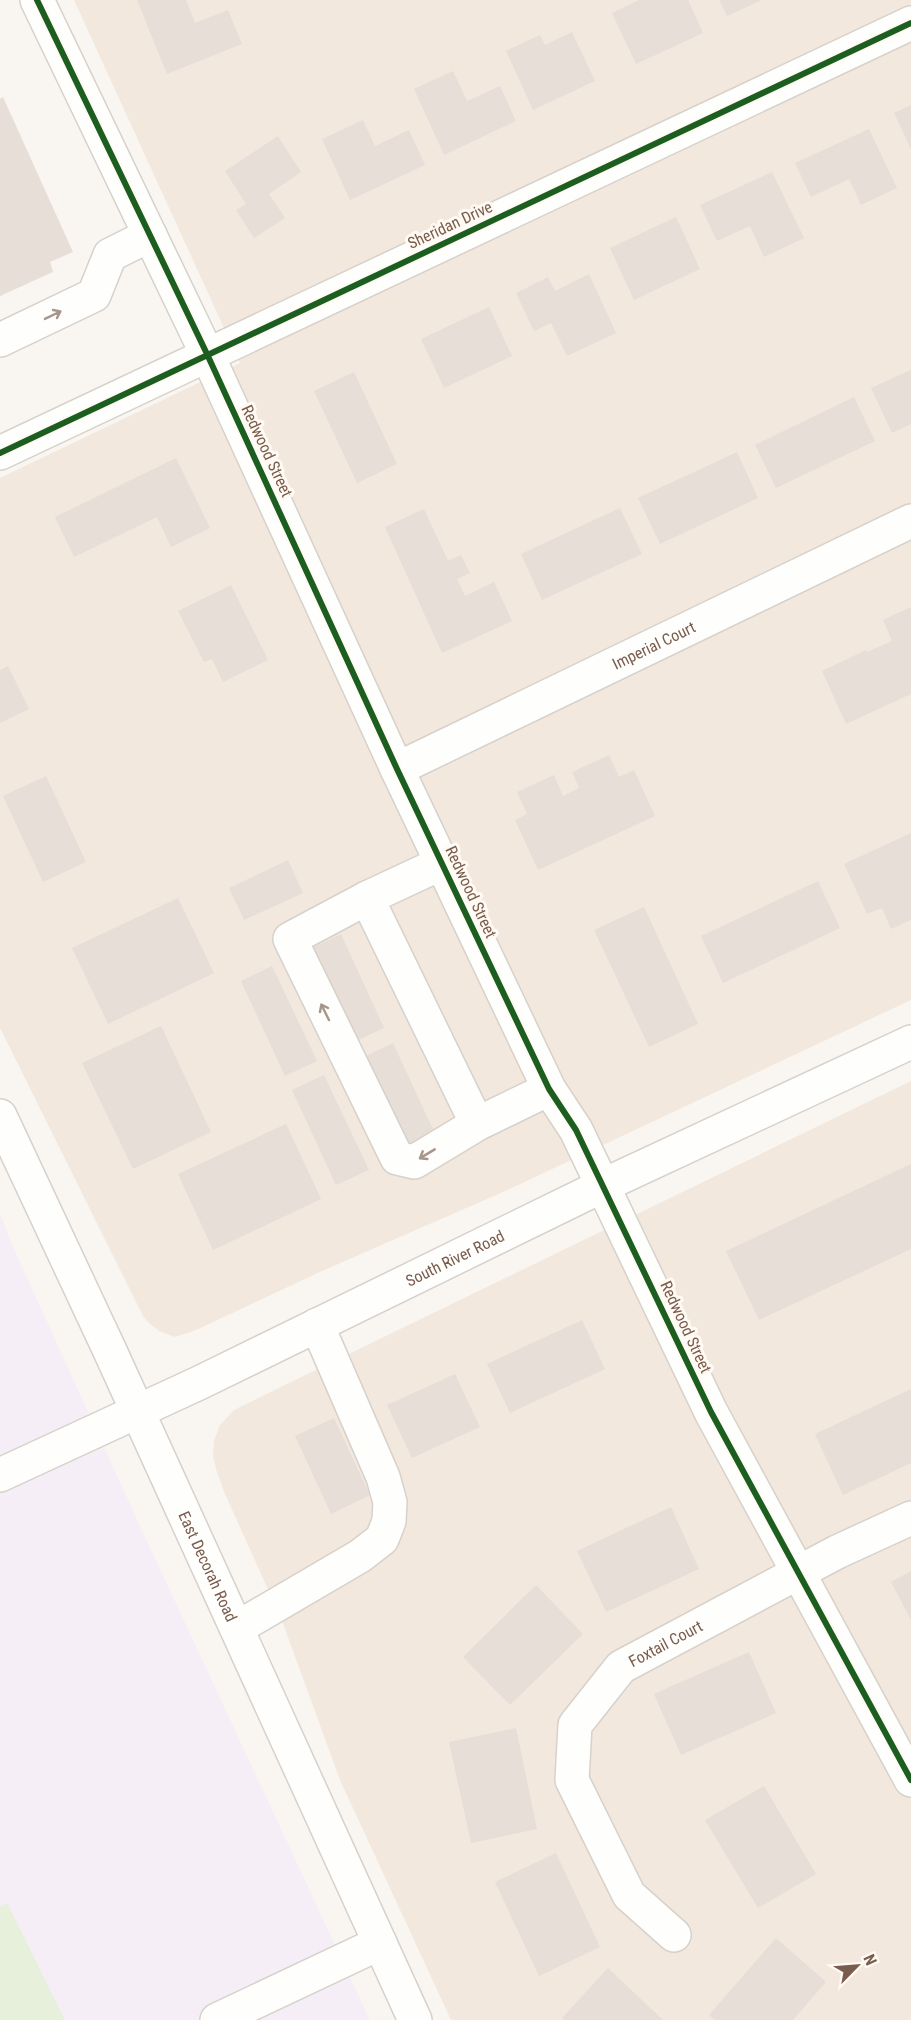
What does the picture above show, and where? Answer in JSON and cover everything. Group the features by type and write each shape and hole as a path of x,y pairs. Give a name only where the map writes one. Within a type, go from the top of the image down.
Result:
{"street":[{"name":"Redwood Street","path":"37,0 207,354 398,769 549,1089 576,1130 711,1412 911,1780"},
{"name":"Sheridan Drive","path":"0,453 911,23"},
{"path":"0,340 94,295 110,255 150,235"},
{"name":"Imperial Court","path":"398,769 911,521"},
{"path":"442,863 290,939 397,1158 414,1162 477,1124 549,1089"},
{"path":"368,898 477,1124"},
{"name":"South River Road","path":"0,1475 138,1411 602,1186 911,1042"},
{"name":"East Decorah Road","path":"0,1116 138,1411 415,2020"},
{"path":"237,1628 360,1556 382,1539 389,1521 390,1502 383,1477 317,1325"},
{"name":"Foxtail Court","path":"674,1935 629,1895 572,1780 575,1725 621,1667 837,1552 911,1518"},
{"path":"218,2020 380,1943"}],"shaded area":[{"path":"74,0 911,0 911,1000 503,1192 322,1271 196,1330 175,1337 159,1331 143,1316 0,1028 0,478 240,363"},
{"path":"911,1081 911,2020 451,2020 340,1780 281,1618 225,1494 213,1455 214,1441 220,1425 234,1410 246,1404"},
{"path":"0,1213 10,1240 140,1526 370,2020 0,2020"}],"green space":[{"path":"7,1903 65,2020 0,2020 0,1907"}],"building":[{"path":"137,0 186,0 195,23 228,10 242,44 167,74"},
{"path":"639,0 688,0 703,33 636,64 612,13"},
{"path":"719,0 762,0 727,16"},
{"path":"572,32 595,81 533,110 506,51 540,35 545,45"},
{"path":"453,71 467,101 500,86 516,121 444,155 414,89"},
{"path":"3,97 73,252 50,262 53,272 0,296 0,99"},
{"path":"911,105 911,149 894,113"},
{"path":"363,120 375,146 409,130 425,165 350,200 322,139"},
{"path":"869,129 897,188 861,205 849,179 811,197 795,163"},
{"path":"278,136 301,172 269,194 285,218 254,238 236,210 246,204 225,171"},
{"path":"772,172 804,238 764,257 750,226 717,241 700,205"},
{"path":"676,217 700,269 634,300 610,248"},
{"path":"589,274 616,333 567,356 551,323 534,331 516,293 548,277 555,291"},
{"path":"489,307 512,356 444,388 421,339"},
{"path":"911,370 911,424 892,433 871,388"},
{"path":"354,372 397,464 357,483 314,391"},
{"path":"854,397 875,441 776,488 755,445"},
{"path":"737,452 758,498 660,544 638,498"},
{"path":"176,458 210,528 171,547 157,517 74,557 55,517"},
{"path":"620,508 642,554 542,600 521,554"},
{"path":"424,509 448,561 461,555 470,573 457,579 465,596 494,582 512,621 442,653 385,527"},
{"path":"231,585 268,660 223,682 212,659 204,662 178,611"},
{"path":"911,607 911,694 846,724 822,671 866,650 867,652 892,641 883,620"},
{"path":"8,666 29,709 0,723 0,670"},
{"path":"609,755 619,777 634,770 655,816 538,870 515,820 527,814 517,792 554,775 563,796 579,788 572,772"},
{"path":"46,776 86,862 43,882 3,796"},
{"path":"911,833 911,920 891,929 882,908 867,914 844,864"},
{"path":"288,860 303,893 244,920 229,888"},
{"path":"818,881 840,928 723,983 701,936"},
{"path":"178,898 214,973 108,1024 72,948"},
{"path":"644,907 698,1024 649,1047 594,930"},
{"path":"341,934 384,1028 354,1042 310,949"},
{"path":"272,966 317,1061 285,1076 241,981"},
{"path":"161,1026 211,1132 133,1169 82,1063"},
{"path":"393,1043 437,1138 406,1152 362,1058"},
{"path":"324,1075 369,1170 336,1185 292,1090"},
{"path":"286,1124 321,1199 213,1250 178,1174"},
{"path":"911,1164 911,1249 759,1320 726,1251"},
{"path":"582,1320 605,1369 510,1413 487,1364"},
{"path":"455,1374 480,1427 412,1458 387,1405"},
{"path":"911,1389 911,1463 843,1495 815,1434"},
{"path":"334,1418 370,1495 331,1514 295,1436"},
{"path":"671,1507 699,1569 606,1612 577,1551"},
{"path":"911,1571 911,1620 891,1582"},
{"path":"536,1585 583,1634 510,1705 463,1657"},
{"path":"749,1652 776,1713 681,1755 654,1694"},
{"path":"516,1728 537,1829 471,1843 449,1742"},
{"path":"764,1786 816,1874 758,1908 705,1820"},
{"path":"556,1853 600,1947 539,1976 495,1882"},
{"path":"776,1938 826,1982 793,2020 715,2020 709,2015"},
{"path":"608,1968 663,2020 565,2020 562,2018"}],"cycle path":[{"path":"37,0 207,354 397,769 549,1089 576,1130 711,1412 911,1780"},
{"path":"0,453 911,23"}]}
